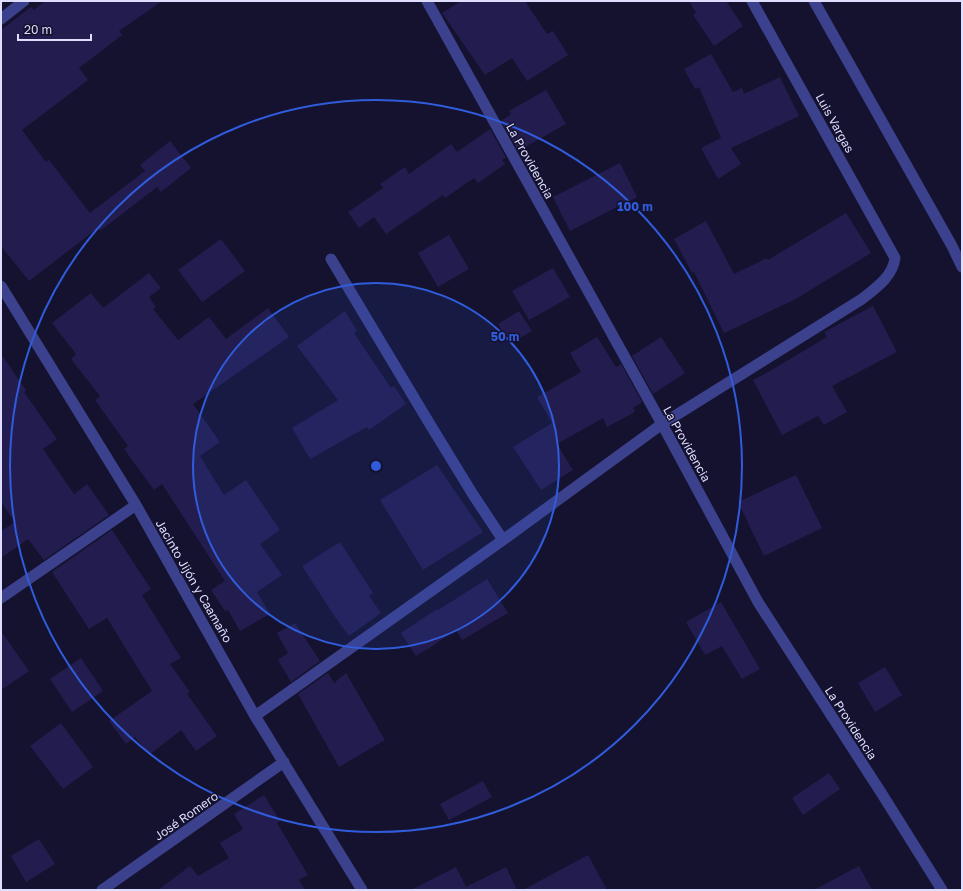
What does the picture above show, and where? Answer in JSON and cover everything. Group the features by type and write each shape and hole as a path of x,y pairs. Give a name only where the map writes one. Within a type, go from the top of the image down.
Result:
{"street":[{"path":"1,19 24,1"},
{"name":"La Providencia","path":"427,1 662,424 758,602 942,890"},
{"name":"Luis Vargas","path":"662,424 879,286 894,266 896,258 752,1"},
{"path":"814,1 952,246 962,267"},
{"path":"330,259 472,493 503,540"},
{"name":"Jacinto Jijón y Caamaño","path":"1,286 136,505 255,716 362,890"},
{"path":"255,716 503,540 662,424"},
{"path":"1,598 136,505"},
{"name":"José Romero","path":"102,890 284,762"}],"building":[{"path":"45,1 162,1 119,31 122,35 79,68 88,80 22,130 46,162 49,160 90,213 145,171 140,165 170,141 191,168 161,192 157,187 100,231 98,228 29,281 1,246 1,30 31,7 34,10"},
{"path":"461,1 525,1 547,34 553,31 568,55 527,81 512,58 485,75 442,13"},
{"path":"689,1 726,1 743,26 714,46 693,15 696,13"},
{"path":"711,54 733,92 742,88 744,94 780,77 799,116 731,148 741,164 718,179 701,148 721,138 699,87 695,89 684,69"},
{"path":"546,90 566,124 518,151 501,121 511,114 509,111"},
{"path":"490,129 506,158 502,160 505,164 478,183 474,178 445,198 443,195 386,234 374,217 359,228 348,212 383,188 380,184 405,167 409,174 451,144 457,152"},
{"path":"620,163 637,197 570,231 553,197"},
{"path":"846,213 871,253 794,300 724,333 694,272 692,273 674,239 706,221 734,274 767,258 768,260"},
{"path":"449,235 469,269 438,287 418,253"},
{"path":"221,239 245,271 202,302 178,270"},
{"path":"553,268 570,297 529,320 512,291"},
{"path":"149,273 161,288 149,297 156,307 153,309 178,340 209,317 226,339 268,308 289,337 193,404 220,442 200,456 224,495 246,480 280,530 260,544 282,575 257,592 270,614 240,631 228,610 225,611 211,590 225,581 162,484 154,490 124,449 128,446 95,400 100,396 71,359 76,354 52,323 91,293 103,308"},
{"path":"873,306 897,352 832,386 847,412 824,425 818,416 782,435 753,380 827,337 824,332"},
{"path":"345,311 357,331 354,333 391,388 394,386 406,404 369,430 367,427 310,459 292,428 338,400 297,346"},
{"path":"519,311 532,331 510,344 498,324"},
{"path":"597,337 616,367 621,364 642,402 633,408 635,412 607,427 603,418 557,444 573,470 541,490 513,447 552,423 537,397 581,372 570,353"},
{"path":"661,337 685,373 653,394 632,356"},
{"path":"1,354 26,390 24,392 57,439 43,449 74,494 87,484 109,515 44,560 28,539 1,558 1,531 15,522 1,502"},
{"path":"437,465 483,532 423,570 380,500"},
{"path":"796,475 822,528 764,556 738,502"},
{"path":"112,530 151,589 142,595 181,658 170,664 190,692 187,694 217,736 196,751 181,730 149,755 135,737 126,744 109,721 152,691 107,618 89,629 52,572"},
{"path":"340,542 373,593 369,596 381,613 349,636 302,566"},
{"path":"487,579 508,613 462,640 456,630 416,656 401,633"},
{"path":"721,602 760,669 742,679 722,646 705,655 686,622"},
{"path":"295,623 320,661 291,682 278,660 288,653 277,633"},
{"path":"1,631 29,671 1,690"},
{"path":"81,658 103,691 72,712 50,679"},
{"path":"885,667 902,695 875,712 858,683"},
{"path":"328,673 334,683 346,673 385,740 339,767 298,694"},
{"path":"61,723 93,767 63,789 30,746"},
{"path":"829,773 840,789 803,815 792,798"},
{"path":"483,781 492,797 449,820 440,804"},
{"path":"264,795 280,821 277,823 308,875 299,880 305,890 158,890 190,866 198,876 229,858 220,843 243,829 234,814"},
{"path":"39,839 55,864 26,882 11,856"},
{"path":"588,855 607,890 523,890"},
{"path":"859,866 872,890 814,890"},
{"path":"456,867 466,887 506,867 517,890 411,890"}]}
